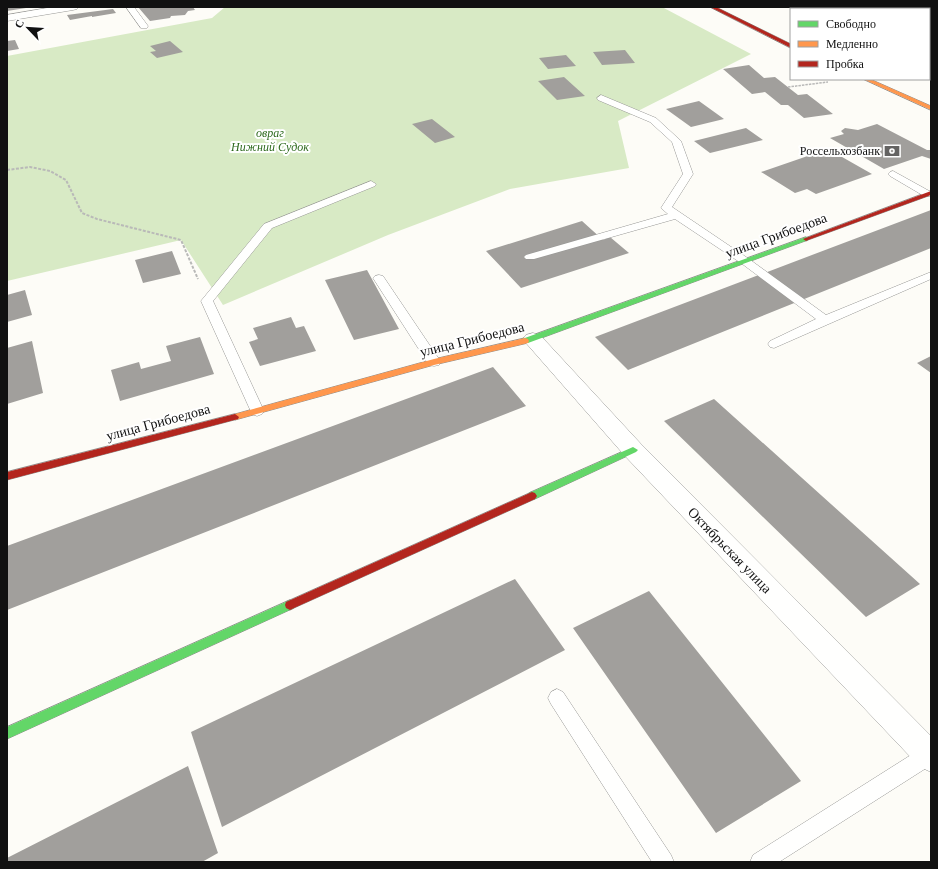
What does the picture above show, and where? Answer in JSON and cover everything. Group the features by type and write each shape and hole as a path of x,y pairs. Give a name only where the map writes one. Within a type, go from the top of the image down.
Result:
{"street":[{"path":"7,18 73,7"},
{"path":"712,7 790,46"},
{"path":"868,80 931,108"},
{"name":"улица Грибоедова","path":"7,476 257,411 434,362 532,339 929,193"},
{"name":"Октябрьская улица","path":"532,339 633,450 930,756"},
{"path":"7,733 633,450"}],"lane":[{"path":"130,7 144,26"},
{"path":"601,98 653,120 676,141 688,174 666,208 745,261 825,320"},
{"path":"893,174 929,193"},
{"path":"257,411 207,301 268,226 371,184"},
{"path":"530,257 677,215"},
{"path":"774,344 825,320 931,275"},
{"path":"379,278 434,362"},
{"path":"557,698 664,862"},
{"path":"760,862 930,756"}],"path":[{"path":"788,87 828,82"},
{"path":"7,170 30,167 50,171 66,180 82,213 97,219 181,240 207,301"}],"green space":[{"name":"овраг Нижний Судок","path":"225,7 662,7 751,54 618,121 629,168 510,189 388,235 223,305 181,240 7,281 7,56 212,18"},
{"path":"788,7 931,7 931,29 930,8"}],"building":[{"path":"7,7 26,7 26,8 7,11"},
{"path":"138,7 193,7 195,10 188,11 185,15 171,16 170,18 150,21"},
{"path":"113,9 116,13 70,20 67,15"},
{"path":"15,40 19,49 7,51 7,41"},
{"path":"170,41 183,52 157,58 150,52 156,51 150,46"},
{"path":"625,50 635,63 602,65 593,52"},
{"path":"566,55 576,66 548,69 539,58"},
{"path":"749,65 764,78 775,77 798,95 807,94 833,114 804,118 788,105 781,105 765,92 752,94 723,69"},
{"path":"564,77 585,96 557,100 538,81"},
{"path":"699,101 724,119 691,127 666,109"},
{"path":"432,119 455,137 435,143 412,124"},
{"path":"877,124 927,150 931,150 931,159 922,156 884,169 830,138 844,134 841,131 845,128 858,130"},
{"path":"746,128 763,140 710,153 694,141"},
{"path":"828,149 872,174 816,194 807,189 795,193 761,172"},
{"path":"931,210 931,248 628,370 595,337"},
{"path":"582,221 603,240 610,237 629,253 521,288 486,251"},
{"path":"172,251 181,274 143,283 135,260"},
{"path":"367,270 399,329 354,340 325,280"},
{"path":"25,290 32,315 7,322 7,295"},
{"path":"291,317 296,328 304,326 316,351 260,366 249,342 258,339 253,328"},
{"path":"200,337 214,374 120,401 111,370 139,362 141,369 171,361 166,346"},
{"path":"32,341 43,393 7,404 7,348"},
{"path":"931,356 931,373 917,363"},
{"path":"493,367 526,406 7,610 7,546"},
{"path":"714,399 920,584 866,617 664,421"},
{"path":"515,579 565,650 222,827 191,732"},
{"path":"649,591 801,781 716,833 573,628"},
{"path":"188,766 218,853 202,862 7,862 7,858"}],"traffic: fast":[{"path":"525,341 806,239"},
{"path":"532,496 633,450"},
{"path":"7,733 290,605"}],"traffic: slow":[{"path":"868,80 931,108"},
{"path":"235,417 434,362 525,341"}],"traffic: jam":[{"path":"712,7 790,46"},
{"path":"806,239 931,193"},
{"path":"7,476 235,417"},
{"path":"290,605 532,496"}],"place":[{"name":"Россельхозбанк","path":"892,151"}]}
